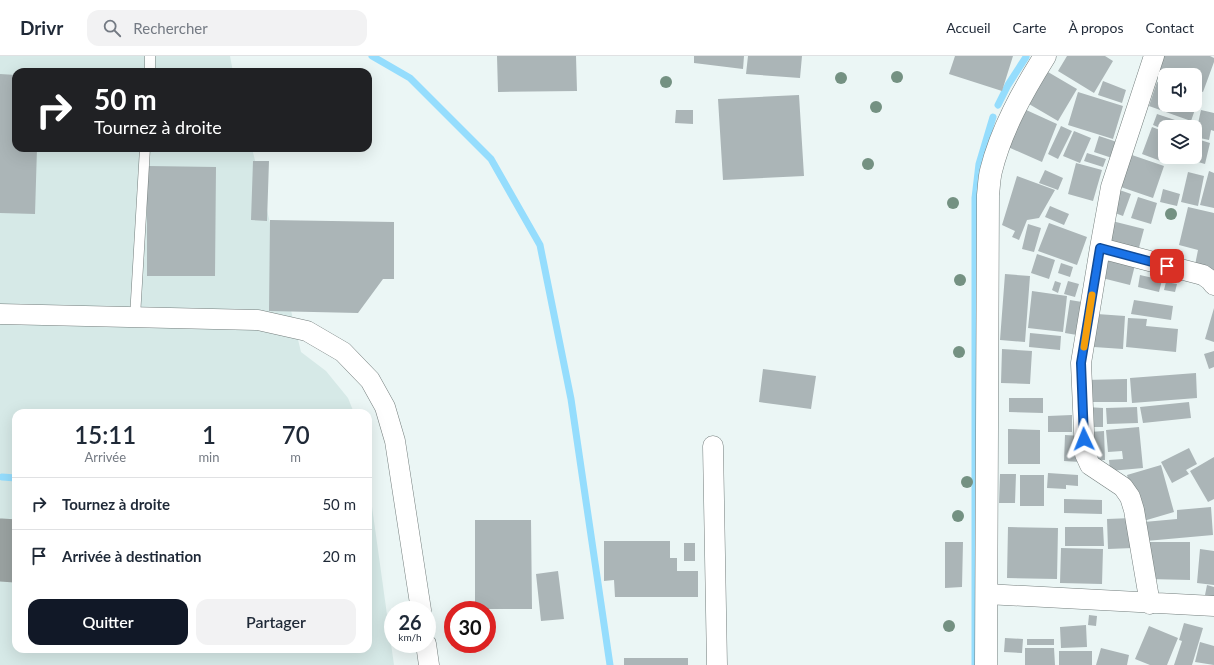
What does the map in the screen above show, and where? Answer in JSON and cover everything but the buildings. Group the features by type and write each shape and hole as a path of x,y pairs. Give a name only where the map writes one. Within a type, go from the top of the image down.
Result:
{"street":[{"path":"986,665 988,195 991,171 1010,120 1045,56"},
{"path":"1150,604 1134,510 1130,497 1123,487 1090,465 1085,454 1081,363 1111,187 1154,56"},
{"path":"1100,248 1203,275 1214,285"},
{"path":"0,314 258,320 307,331 343,352 370,380 385,407 395,441 420,601"},
{"path":"713,446 717,665"},
{"path":"986,594 1150,604 1214,606"},
{"path":"427,653 429,665"}],"lane":[{"path":"150,56 150,68"},
{"path":"135,317 145,152"}],"shaded area":[{"path":"0,56 230,56 232,68 12,68 12,152 253,152 301,352 326,371 348,398 352,409 12,409 12,653 372,653 372,507 385,601 384,653 392,653 394,665 0,665"}],"waterway":[{"path":"372,56 410,78 491,159 540,245 571,399 610,665"},
{"path":"998,105 1008,85 1026,57"},
{"path":"975,665 975,198 979,164 993,117"},
{"path":"2,477 12,478"}],"taxiway":[{"path":"0,550 12,551"}],"slow traffic":[{"path":"1084,347 1092,295"}],"route":[{"path":"1084,439 1081,363 1100,248 1167,266"}]}
